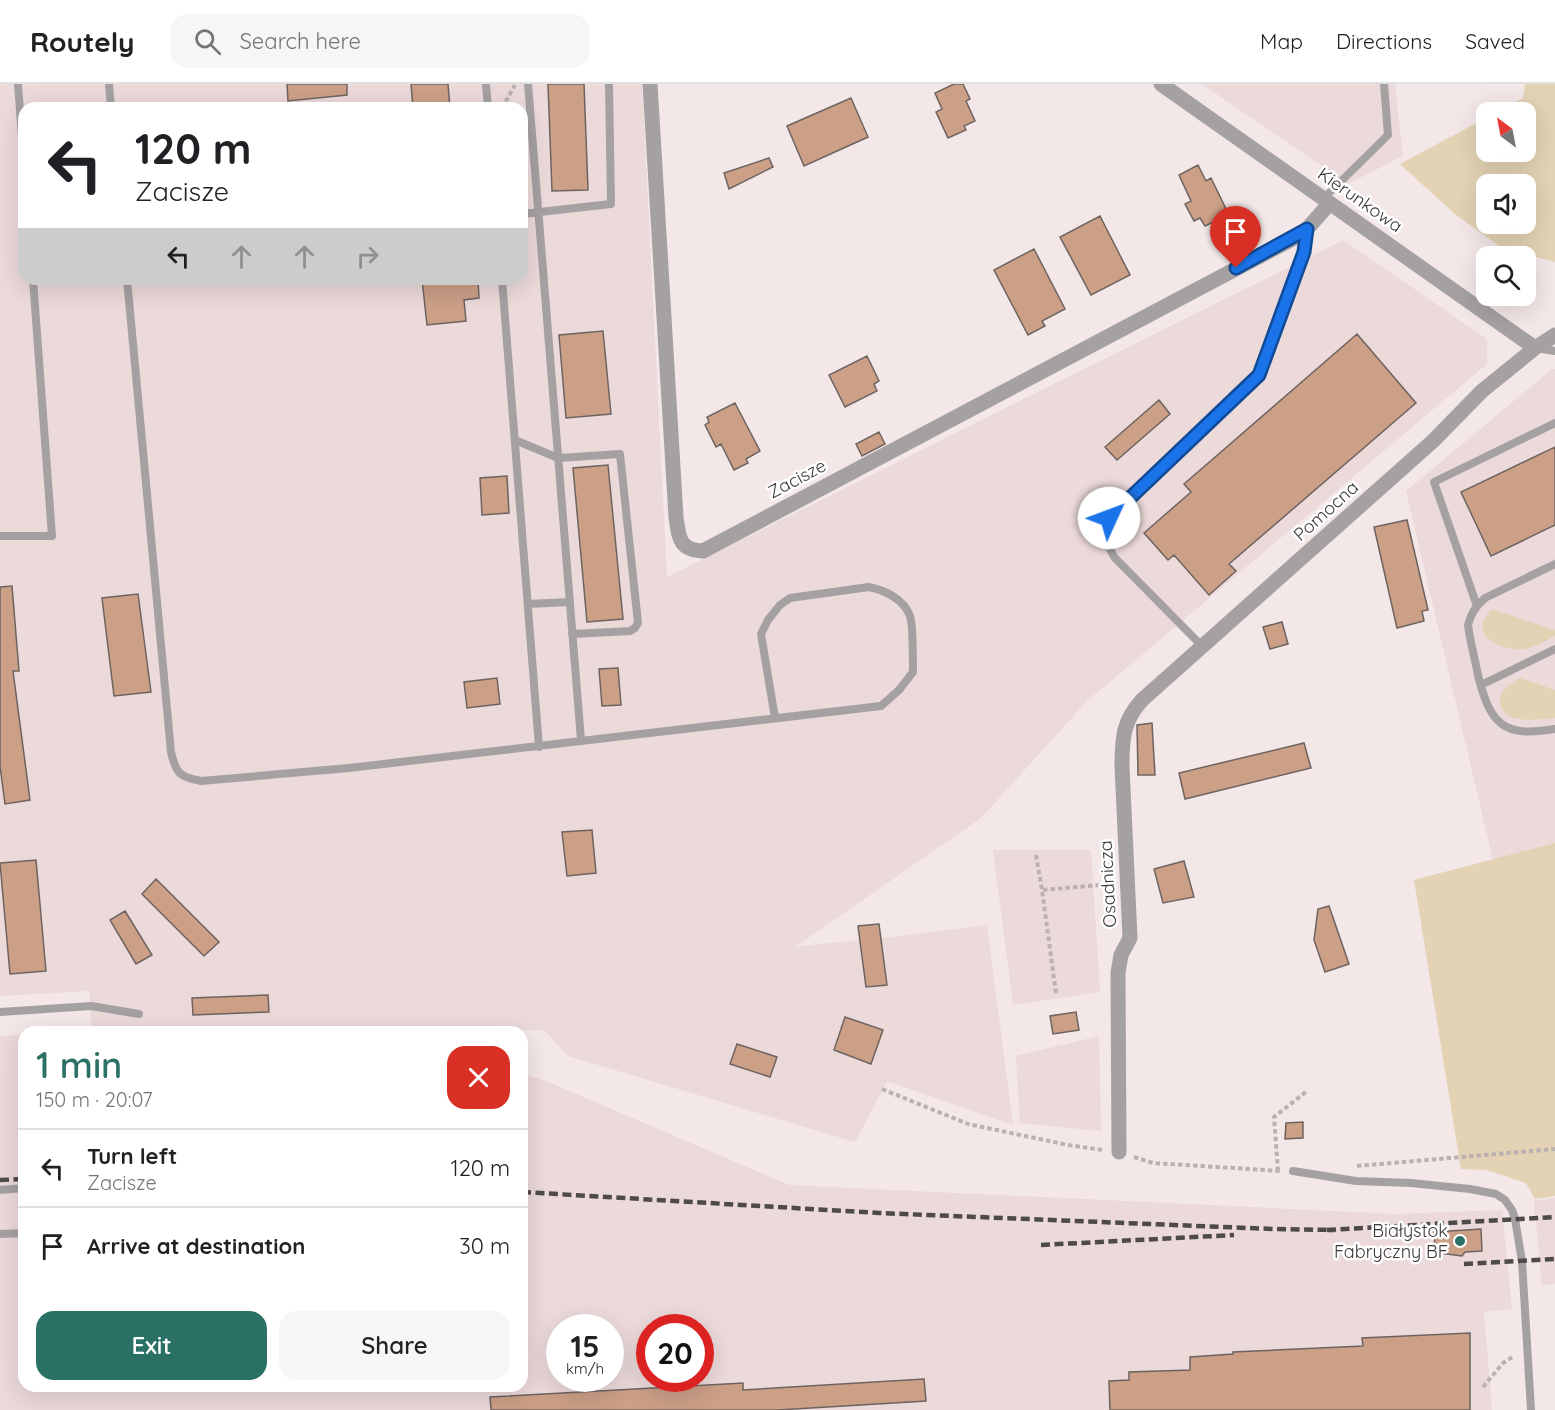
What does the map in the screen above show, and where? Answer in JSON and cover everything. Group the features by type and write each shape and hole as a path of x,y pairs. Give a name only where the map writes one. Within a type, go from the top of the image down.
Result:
{"street":[{"name":"Zacisze","path":"650,84 676,517 683,546 690,551 703,551 1307,229 1327,201"},
{"name":"Kierunkowa","path":"1161,84 1535,348"},
{"name":"Pomocna","path":"1127,720 1142,700 1433,441 1482,391 1535,348 1555,335"},
{"name":"Osadnicza","path":"1119,1152 1118,974 1121,955 1130,938 1122,766 1123,740 1127,720"}],"lane":[{"path":"18,84 19,102"},
{"path":"109,84 110,102"},
{"path":"486,84 488,102"},
{"path":"528,84 581,740"},
{"path":"528,214 611,204 609,84"},
{"path":"1327,201 1388,135 1384,84"},
{"path":"1203,647 1115,558 1107,545 1105,531 1109,518 1259,375 1304,252 1307,229"},
{"path":"0,536 52,536 33,285"},
{"path":"128,285 171,752 174,767 184,778 201,782 349,768 881,706 899,690 913,672 910,616 897,599 881,589 869,587 790,598 780,605 768,620 761,634 775,718"},
{"path":"502,285 538,747"},
{"path":"1535,348 1555,351"},
{"path":"1477,606 1434,482 1555,423"},
{"path":"514,440 558,458 620,454 638,623 630,631 572,634"},
{"path":"1555,564 1485,598 1471,615 1468,625 1488,709 1497,722 1510,729 1523,732 1555,729"},
{"path":"528,604 570,602"},
{"path":"1481,685 1555,649"},
{"path":"0,1012 91,1006 139,1014"},
{"path":"1293,1171 1356,1181 1411,1183 1470,1189 1496,1194 1505,1200 1515,1219 1521,1250 1531,1410"},
{"path":"0,1190 18,1188"},
{"path":"0,1234 18,1233"}],"path":[{"path":"506,102 516,84"},
{"path":"1036,855 1056,993"},
{"path":"1042,890 1128,883"},
{"path":"882,1089 968,1124 1068,1145 1119,1152 1152,1163 1293,1171"},
{"path":"1278,1171 1274,1117 1307,1091"},
{"path":"1353,1166 1555,1149"},
{"path":"1483,1387 1527,1341"}],"shaded area":[{"path":"0,84 642,84 667,577 1343,240 1487,339 1487,364 1087,701 981,818 795,947 859,940 857,926 879,923 882,938 987,925 1013,1125 887,1081 855,1142 568,1056 544,1030 528,1030 528,1026 92,1026 89,991 0,996"},
{"path":"1202,84 1395,84 1403,156 1348,184"},
{"path":"1525,84 1555,84 1555,262 1536,257 1536,246 1499,246 1482,234 1536,234 1536,174 1476,174 1476,229 1456,215 1400,164 1476,123 1476,162 1536,162 1536,102 1515,102 1523,98"},
{"path":"1552,369 1555,369 1555,843 1493,860 1406,491"},
{"path":"1492,609 1555,630 1555,636 1536,646 1524,649 1496,644 1484,633 1483,626 1485,618"},
{"path":"1520,678 1555,690 1555,718 1532,720 1514,718 1502,710 1501,694"},
{"path":"1555,843 1555,1196 1535,1199 1526,1183 1487,1170 1461,1169 1414,880"},
{"path":"993,850 1091,850 1100,992 1013,1005"},
{"path":"18,1035 18,1392 528,1392 528,1076 546,1081 789,1185 1395,1214 1502,1210 1512,1309 1484,1312 1492,1410 0,1410 0,1036"},
{"path":"1099,1036 1101,1131 1020,1123 1016,1056"},
{"path":"1555,1198 1555,1284 1542,1285 1534,1201"}],"building":[{"path":"287,84 347,84 347,95 288,101"},
{"path":"411,84 448,84 450,102 412,102"},
{"path":"548,84 584,84 588,190 552,191"},
{"path":"954,84 963,84 970,99 966,101 975,121 964,126 966,130 948,138 936,112 942,109 935,93"},
{"path":"851,98 868,137 804,166 787,126"},
{"path":"769,158 773,167 729,189 724,173"},
{"path":"1198,165 1206,181 1211,178 1227,211 1218,215 1220,219 1205,226 1200,218 1194,221 1185,204 1191,201 1179,175"},
{"path":"1100,216 1130,275 1091,295 1060,237"},
{"path":"1034,249 1065,309 1042,321 1045,326 1028,335 994,270"},
{"path":"423,285 478,285 479,298 464,300 466,321 427,325"},
{"path":"603,331 611,414 566,418 559,335"},
{"path":"1357,334 1416,403 1229,564 1236,571 1209,595 1174,555 1168,560 1144,533 1191,492 1184,484"},
{"path":"867,356 879,381 874,384 877,391 845,407 829,375"},
{"path":"1159,400 1170,414 1117,460 1105,447"},
{"path":"735,403 760,451 746,459 748,463 734,470 721,444 716,447 705,425 709,422 707,417"},
{"path":"879,432 885,444 862,456 856,444"},
{"path":"1555,447 1555,525 1491,556 1461,492"},
{"path":"608,465 623,619 587,622 573,468"},
{"path":"507,476 509,513 482,515 480,478"},
{"path":"1407,520 1428,610 1422,611 1424,621 1397,628 1374,527"},
{"path":"12,586 19,671 13,671 30,800 5,804 0,766 0,587"},
{"path":"138,594 151,692 114,696 102,598"},
{"path":"1282,622 1288,644 1270,649 1263,627"},
{"path":"618,668 621,705 602,706 599,669"},
{"path":"497,678 500,704 467,708 464,682"},
{"path":"1152,723 1155,775 1138,775 1137,725"},
{"path":"1304,743 1311,768 1185,799 1179,773"},
{"path":"592,830 596,873 567,876 562,832"},
{"path":"36,860 46,971 10,974 0,863"},
{"path":"1184,861 1194,897 1163,903 1154,869"},
{"path":"156,879 219,942 204,956 142,894"},
{"path":"1329,906 1349,964 1325,972 1314,940 1318,909"},
{"path":"125,911 152,955 136,964 110,920"},
{"path":"879,924 887,985 866,987 858,926"},
{"path":"268,995 269,1012 193,1015 192,998"},
{"path":"1076,1012 1079,1030 1053,1034 1050,1016"},
{"path":"845,1017 883,1030 871,1064 834,1050"},
{"path":"737,1044 777,1057 770,1077 730,1064"},
{"path":"1303,1122 1303,1138 1285,1139 1286,1123"},
{"name":"Białystok Fabryczny BF","path":"1481,1229 1482,1251 1465,1252 1462,1256 1439,1253 1435,1250 1434,1232"},
{"path":"1470,1333 1470,1410 1110,1410 1109,1381 1129,1380 1129,1372 1190,1370 1190,1357 1233,1354 1233,1352 1363,1346 1362,1338"},
{"path":"924,1379 926,1401 778,1410 491,1410 490,1397 624,1392 624,1390 636,1389 636,1392 714,1392 714,1385 743,1383 743,1390"}],"railway":[{"path":"0,1180 18,1179"},
{"path":"528,1192 879,1213 1335,1230"},
{"path":"1327,1230 1555,1217"},
{"path":"1041,1245 1234,1235"},
{"path":"1464,1264 1555,1259"}],"place":[{"name":"Białystok Fabryczny BF","path":"1460,1241"}],"route":[{"path":"1109,518 1259,375 1304,252 1307,229 1298,236 1236,268"}]}
